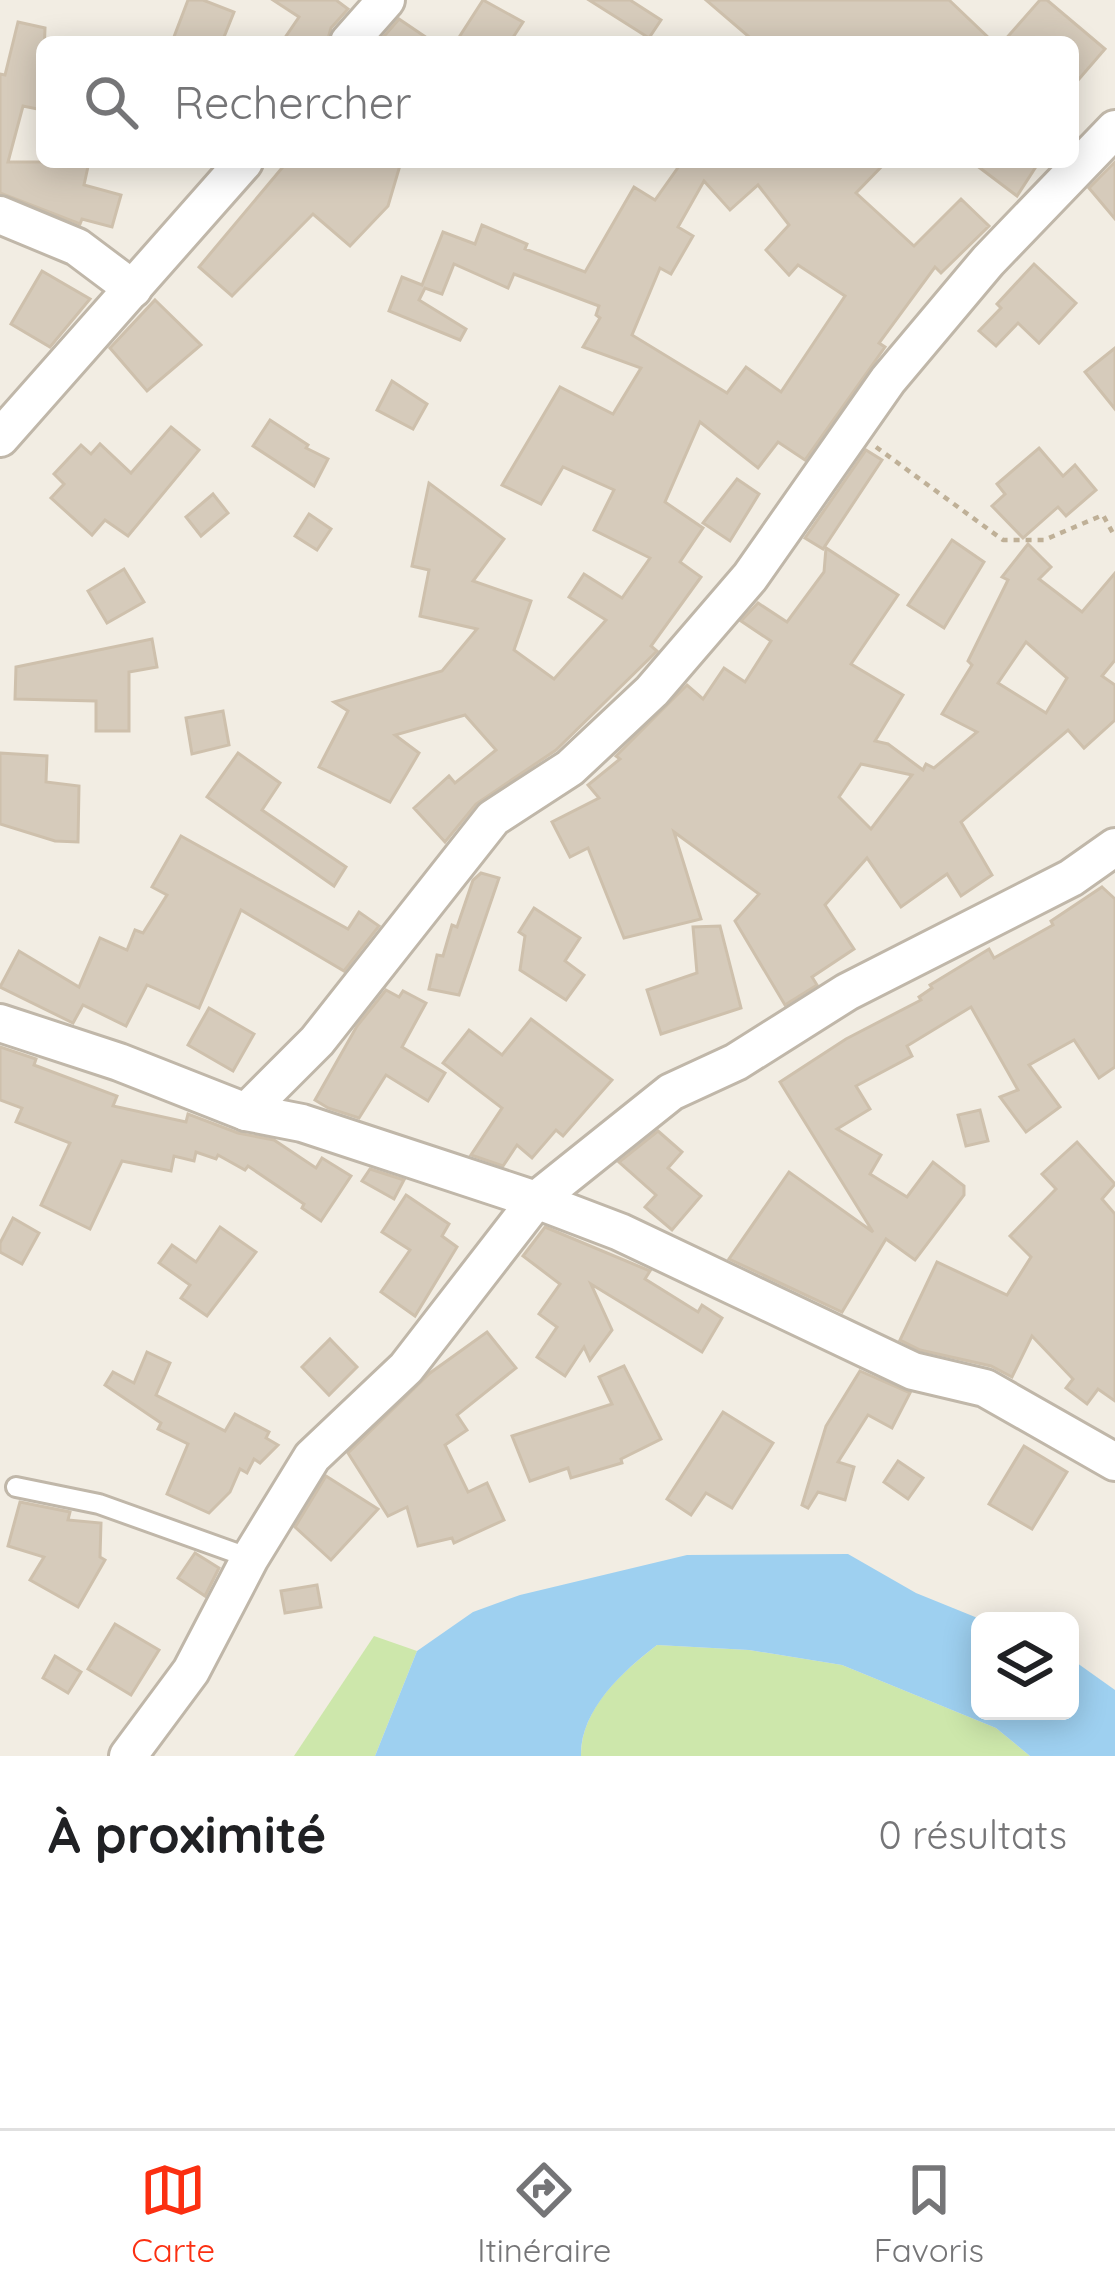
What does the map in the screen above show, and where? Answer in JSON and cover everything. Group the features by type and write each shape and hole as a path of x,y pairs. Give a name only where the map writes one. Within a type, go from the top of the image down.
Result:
{"street":[{"path":"355,36 386,0"},
{"path":"1079,166 1115,129"},
{"path":"0,438 239,168"},
{"path":"246,1112 317,1041 493,818 571,768 652,692 750,577 888,380 988,261 1077,168"},
{"path":"0,215 76,247 133,289"},
{"path":"128,1756 191,1671 250,1558 312,1457 406,1368 536,1200 671,1092 736,1062 847,992 1071,878 1115,847"},
{"path":"0,1023 119,1062 246,1112 302,1123 620,1232 913,1371 986,1388 1114,1459"}],"lane":[{"path":"16,1487 98,1504 250,1558"}],"path":[{"path":"852,430 1003,539 1044,540 1102,515 1115,536"}],"green space":[{"path":"374,1636 417,1651 375,1756 294,1756"},
{"path":"657,1645 749,1650 842,1665 996,1728 1030,1756 581,1756 596,1707"}],"water":[{"path":"848,1554 916,1593 971,1615 971,1718 842,1665 749,1650 657,1645 606,1693 588,1723 581,1756 375,1756 417,1651 473,1612 520,1595 687,1555"},
{"path":"1079,1664 1115,1690 1115,1756 1030,1756 996,1728 976,1720 1079,1720"}],"building":[{"path":"188,0 203,0 234,12 224,36 174,36"},
{"path":"273,0 336,0 348,9 329,36 286,36 299,17"},
{"path":"483,0 523,22 514,36 460,36"},
{"path":"589,0 630,0 661,20 646,36"},
{"path":"706,0 949,0 987,36 748,36"},
{"path":"1040,0 1047,0 1105,49 1079,79 1079,36 1008,36"},
{"path":"399,19 424,36 384,36"},
{"path":"18,22 45,28 45,36 36,36 36,109 23,106 8,162 36,162 36,168 88,168 84,185 121,195 112,227 82,219 80,224 0,193 0,74 5,75"},
{"path":"1115,162 1115,219 1089,188"},
{"path":"282,168 399,168 388,206 350,246 313,214 232,296 199,267"},
{"path":"678,168 880,168 856,193 914,246 961,199 989,226 941,273 935,267 879,343 885,347 805,460 778,442 758,468 700,422 665,502 703,528 680,562 701,577 651,646 657,651 556,750 476,804 445,842 414,808 449,776 455,783 496,750 465,715 395,735 419,753 390,802 319,767 348,711 334,702 442,671 477,629 420,616 429,570 412,566 429,483 504,539 473,581 531,601 514,650 554,679 606,620 569,597 584,574 622,598 650,558 594,530 614,490 563,467 541,504 502,485 560,387 613,414 641,368 583,347 600,318 596,315 599,306 514,274 508,288 454,264 442,294 425,288 419,300 466,329 460,340 389,311 402,277 422,285 443,232 475,244 482,225 527,244 525,249 585,272 634,187 655,200","holes":["704,181 730,210 758,185 789,225 766,250 789,275 798,265 845,296 781,392 746,367 727,393 632,335 660,268 671,274 693,236 678,227"]},
{"path":"980,168 1035,168 1017,196"},
{"path":"1034,264 1076,303 1039,343 1018,323 996,346 979,331"},
{"path":"42,271 90,299 50,347 11,324"},
{"path":"155,300 201,345 147,391 110,348"},
{"path":"1115,348 1115,409 1085,372"},
{"path":"392,381 427,404 413,429 377,410"},
{"path":"270,420 328,459 314,486 253,446"},
{"path":"171,427 199,450 128,536 105,520 92,535 51,498 64,484 54,474 81,445 91,454 100,444 131,473"},
{"path":"1039,448 1063,476 1075,465 1096,490 1066,516 1058,507 1023,538 992,506 1005,494 997,484"},
{"path":"866,450 882,460 823,549 805,538"},
{"path":"737,479 759,494 730,541 703,523"},
{"path":"213,494 228,513 201,536 186,517"},
{"path":"309,514 331,529 317,550 295,536"},
{"path":"952,540 984,562 944,628 908,605"},
{"path":"1028,544 1051,567 1039,579 1082,612 1115,573 1115,660 1102,676 1115,685 1115,720 1084,748 1068,730 961,822 992,875 961,896 947,874 901,907 867,858 825,905 854,949 812,977 817,985 785,1005 735,921 759,894 674,832 701,919 624,938 588,848 570,857 552,822 599,798 588,785 620,759 616,756 687,685 703,699 724,668 745,682 771,641 741,621 758,603 787,622 824,572 826,548 898,595 851,664 903,695 875,741 888,744 923,770 926,764 934,768 977,732 942,714 972,665 968,661 1008,580 1002,577","holes":["1026,642 1067,678 1046,713 998,683","861,764 912,775 871,829 839,797"]},
{"path":"124,569 144,602 107,623 88,591"},
{"path":"152,639 157,667 129,672 129,731 96,731 96,701 15,699 16,667"},
{"path":"223,711 229,745 192,754 186,718"},
{"path":"0,753 47,756 46,782 79,786 78,842 55,841 0,824"},
{"path":"238,753 280,783 262,810 346,867 334,886 207,797"},
{"path":"181,836 348,929 359,912 379,926 344,971 241,910 199,1008 147,985 126,1026 83,1005 73,1023 0,987 19,951 79,987 100,938 127,950 135,930 143,933 167,895 152,887"},
{"path":"481,873 499,878 459,995 429,989 437,955 443,956 452,925 457,927 473,880"},
{"path":"1102,887 1115,899 1115,1067 1099,1078 1074,1040 1029,1065 1060,1107 1026,1132 1000,1097 1018,1090 971,1007 907,1046 912,1056 856,1086 870,1109 837,1129 881,1155 870,1174 907,1197 933,1162 964,1186 964,1195 915,1260 886,1239 842,1312 729,1259 789,1172 873,1232 780,1082 846,1039 921,1000 930,985 989,949 994,958 1053,925 1051,921"},
{"path":"534,908 580,938 565,961 584,975 566,1000 520,970 525,936 519,932"},
{"path":"720,926 741,1008 661,1034 647,990 697,973 693,927"},
{"path":"386,990 399,997 403,991 426,1003 402,1047 445,1073 428,1101 386,1075 359,1118 328,1108 315,1100 357,1026"},
{"path":"209,1008 254,1034 233,1071 188,1045"},
{"path":"531,1019 612,1080 563,1136 556,1130 532,1158 517,1145 503,1166 471,1155 502,1108 443,1063 469,1030 502,1055"},
{"path":"0,1047 117,1096 113,1106 186,1122 188,1114 238,1133 274,1140 316,1168 322,1158 351,1176 321,1221 248,1166 245,1170 218,1155 216,1159 196,1152 194,1161 174,1156 171,1171 122,1161 90,1229 41,1205 70,1143 16,1122 22,1108 0,1100"},
{"path":"980,1110 988,1141 966,1146 958,1115"},
{"path":"658,1131 682,1152 668,1168 701,1196 672,1230 645,1207 656,1195 619,1162"},
{"path":"1077,1142 1115,1184 1102,1199 1115,1214 1115,1401 1098,1389 1087,1404 1066,1388 1073,1379 1032,1336 1012,1377 991,1366 920,1350 900,1340 937,1262 1007,1295 1031,1257 1010,1236 1056,1189 1042,1174"},
{"path":"370,1169 404,1180 394,1199 362,1181"},
{"path":"406,1195 449,1224 442,1236 457,1247 415,1316 381,1292 410,1250 382,1232"},
{"path":"13,1218 39,1233 22,1264 0,1252"},
{"path":"220,1227 256,1252 207,1316 181,1298 190,1285 159,1263 172,1245 196,1262"},
{"path":"545,1227 650,1271 645,1279 698,1312 702,1305 722,1318 702,1352 591,1284 612,1330 590,1360 584,1347 565,1376 537,1357 557,1327 539,1314 560,1284 523,1256"},
{"path":"487,1332 516,1368 457,1415 467,1430 445,1445 468,1492 487,1483 504,1520 454,1543 452,1538 418,1546 407,1507 388,1516 348,1453 430,1373"},
{"path":"330,1339 357,1367 329,1395 302,1367"},
{"path":"147,1352 170,1363 156,1395 225,1431 235,1414 269,1432 266,1438 278,1445 260,1463 254,1459 247,1473 240,1469 230,1492 209,1513 167,1494 188,1444 158,1429 161,1423 105,1385 113,1372 134,1383"},
{"path":"624,1366 661,1439 621,1459 622,1463 571,1478 568,1468 530,1481 512,1436 612,1404 599,1377"},
{"path":"860,1371 910,1393 892,1428 868,1415 838,1462 854,1467 845,1500 818,1492 808,1508 802,1505 826,1426"},
{"path":"723,1412 773,1443 732,1508 706,1493 691,1515 667,1499"},
{"path":"1024,1446 1067,1472 1032,1529 989,1504"},
{"path":"898,1461 923,1478 908,1499 884,1482"},
{"path":"326,1476 378,1509 331,1560 295,1527"},
{"path":"20,1502 70,1512 68,1520 101,1523 100,1557 105,1560 78,1607 30,1580 44,1557 8,1546"},
{"path":"195,1553 219,1568 205,1596 178,1578"},
{"path":"317,1585 321,1607 285,1613 281,1591"},
{"path":"115,1624 159,1650 131,1695 88,1669"},
{"path":"55,1656 81,1672 68,1693 43,1678"}]}
